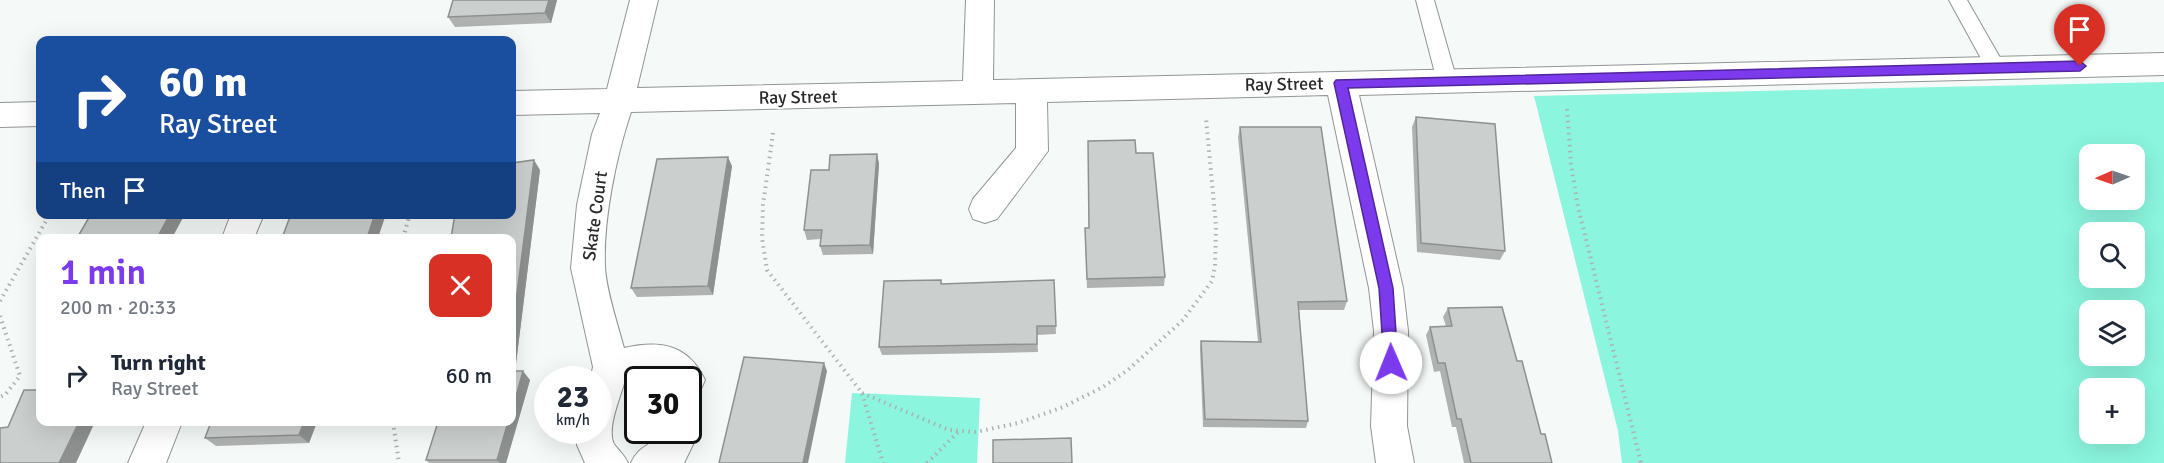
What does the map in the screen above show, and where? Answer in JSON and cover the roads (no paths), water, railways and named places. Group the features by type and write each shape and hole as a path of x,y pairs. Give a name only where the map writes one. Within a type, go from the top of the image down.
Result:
{"street":[{"name":"Skate Court","path":"611,366 588,268 593,205 608,134 619,101 644,0"},
{"path":"978,93 980,0"},
{"name":"Ray Street","path":"516,103 2164,64"},
{"path":"1341,83 1386,288 1391,331 1389,426 1395,463"},
{"path":"985,209 1032,152 1031,90"},
{"path":"0,115 36,114"},
{"path":"240,234 246,219"},
{"path":"612,367 641,360 662,360 677,366"},
{"path":"147,463 162,426"},
{"path":"595,444 599,456 609,463"},
{"path":"650,463 671,451 675,444"}],"lane":[{"path":"1425,0 1447,81"},
{"path":"1958,0 1996,68"}]}
